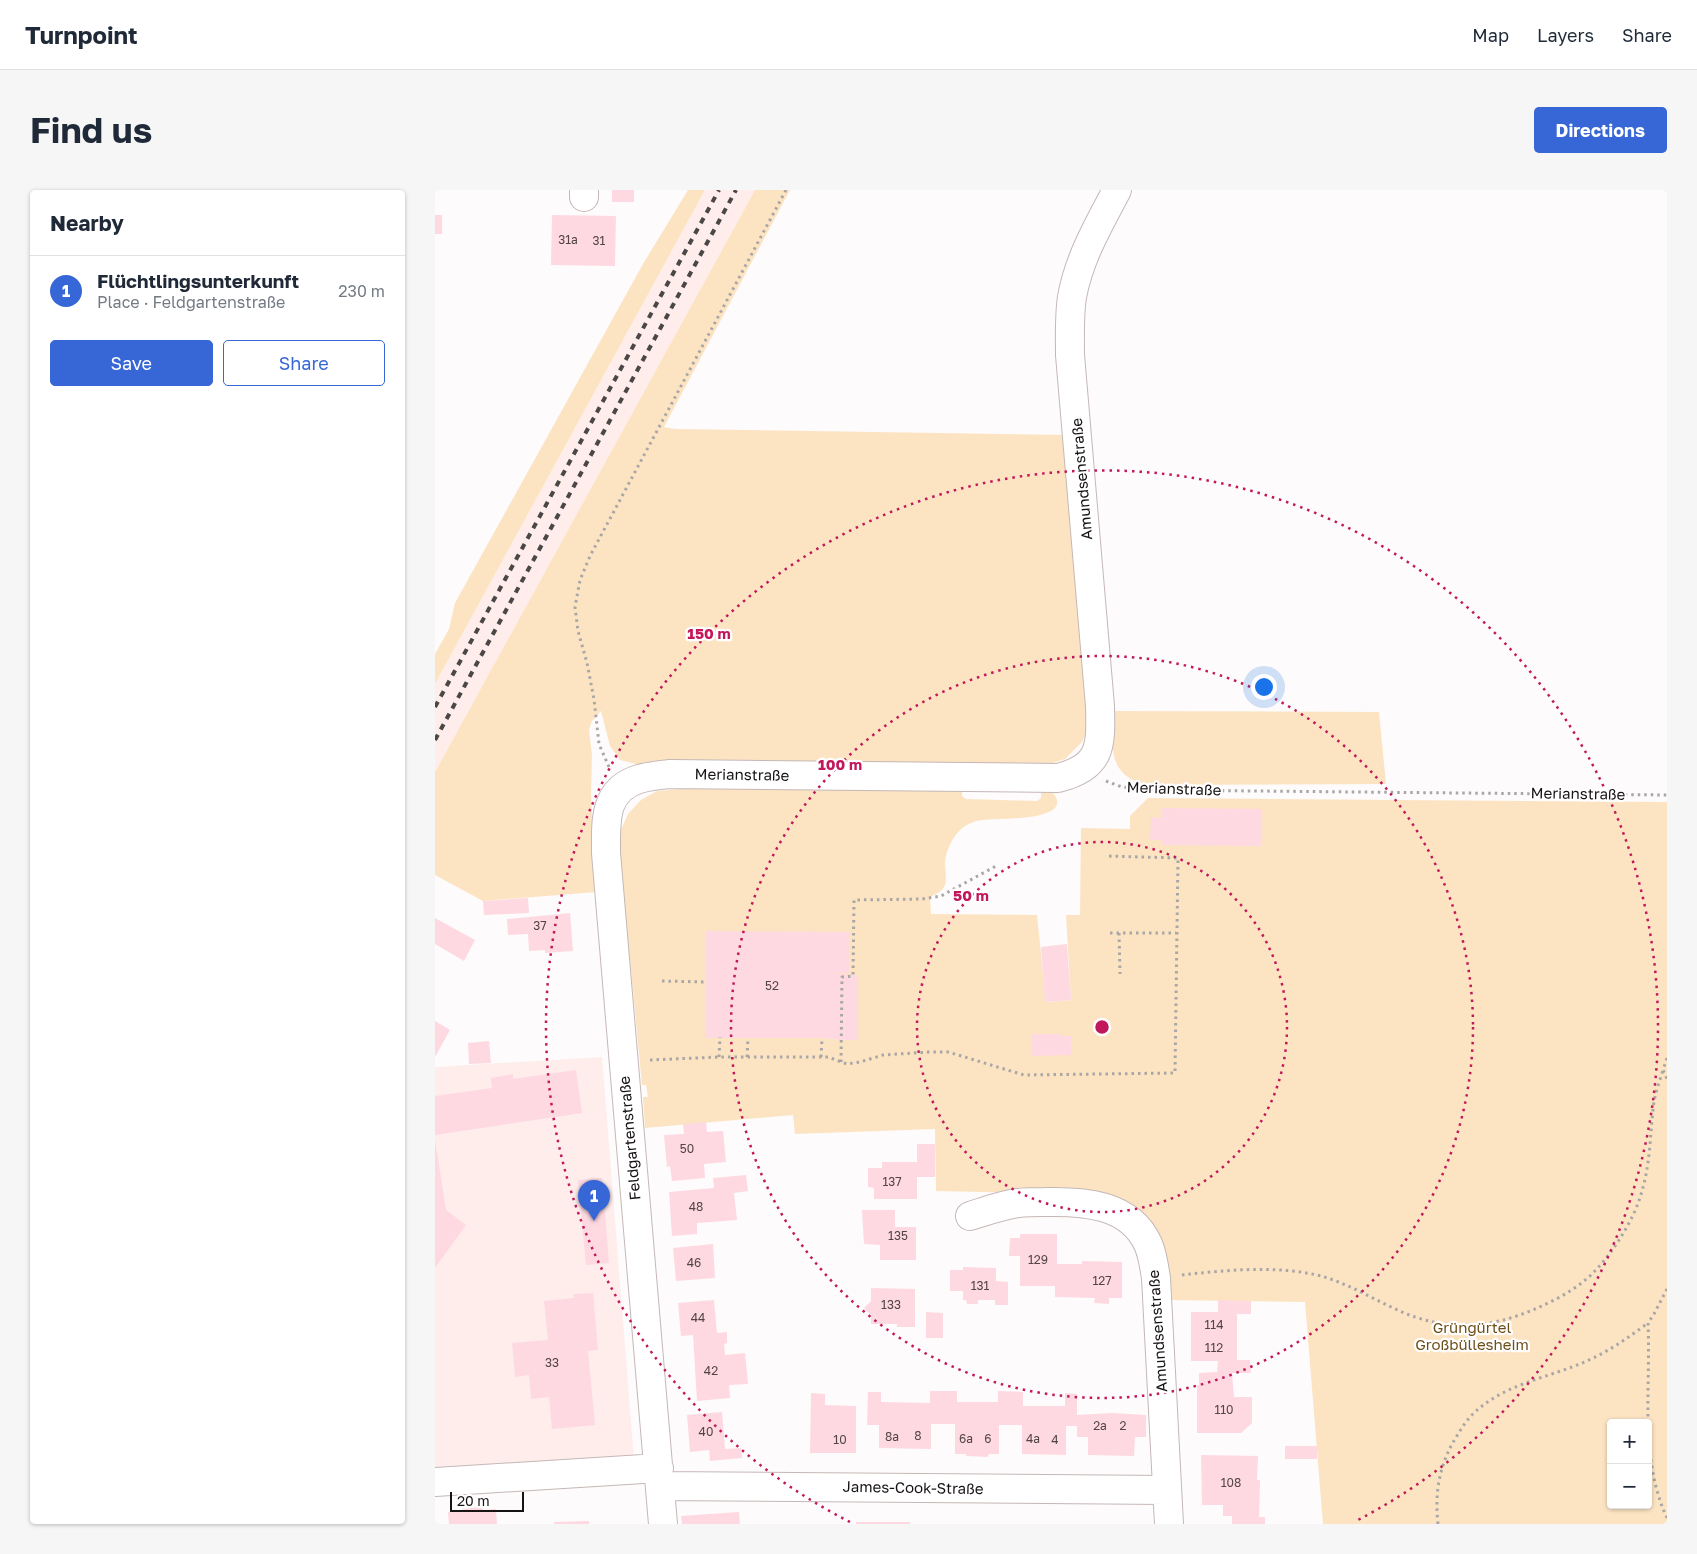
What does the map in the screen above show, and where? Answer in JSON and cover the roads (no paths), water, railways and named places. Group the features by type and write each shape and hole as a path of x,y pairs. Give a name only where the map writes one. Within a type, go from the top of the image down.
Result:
{"street":[{"name":"Amundsenstraße","path":"1080,772 1093,758 1098,747 1100,729 1071,355 1070,319 1072,296 1083,257 1117,190"},
{"name":"Merianstraße","path":"608,808 613,798 628,783 641,778 670,774 1058,778 1080,772"},
{"name":"Feldgartenstraße","path":"608,808 606,853 663,1524"},
{"name":"Amundsenstraße","path":"970,1216 1019,1203 1067,1201 1088,1203 1103,1206 1126,1218 1142,1234 1148,1245 1156,1278 1169,1524"},
{"path":"435,1482 659,1477"},
{"name":"James-Cook-Straße","path":"659,1477 1166,1490"}],"railway":[{"path":"435,707 719,190"},
{"path":"435,740 736,190"}],"place":[{"name":"Flüchtlingsunterkunft","path":"594,1221"}],"park label":[{"name":"Grüngürtel Großbüllesheim","path":"1472,1336"}]}
